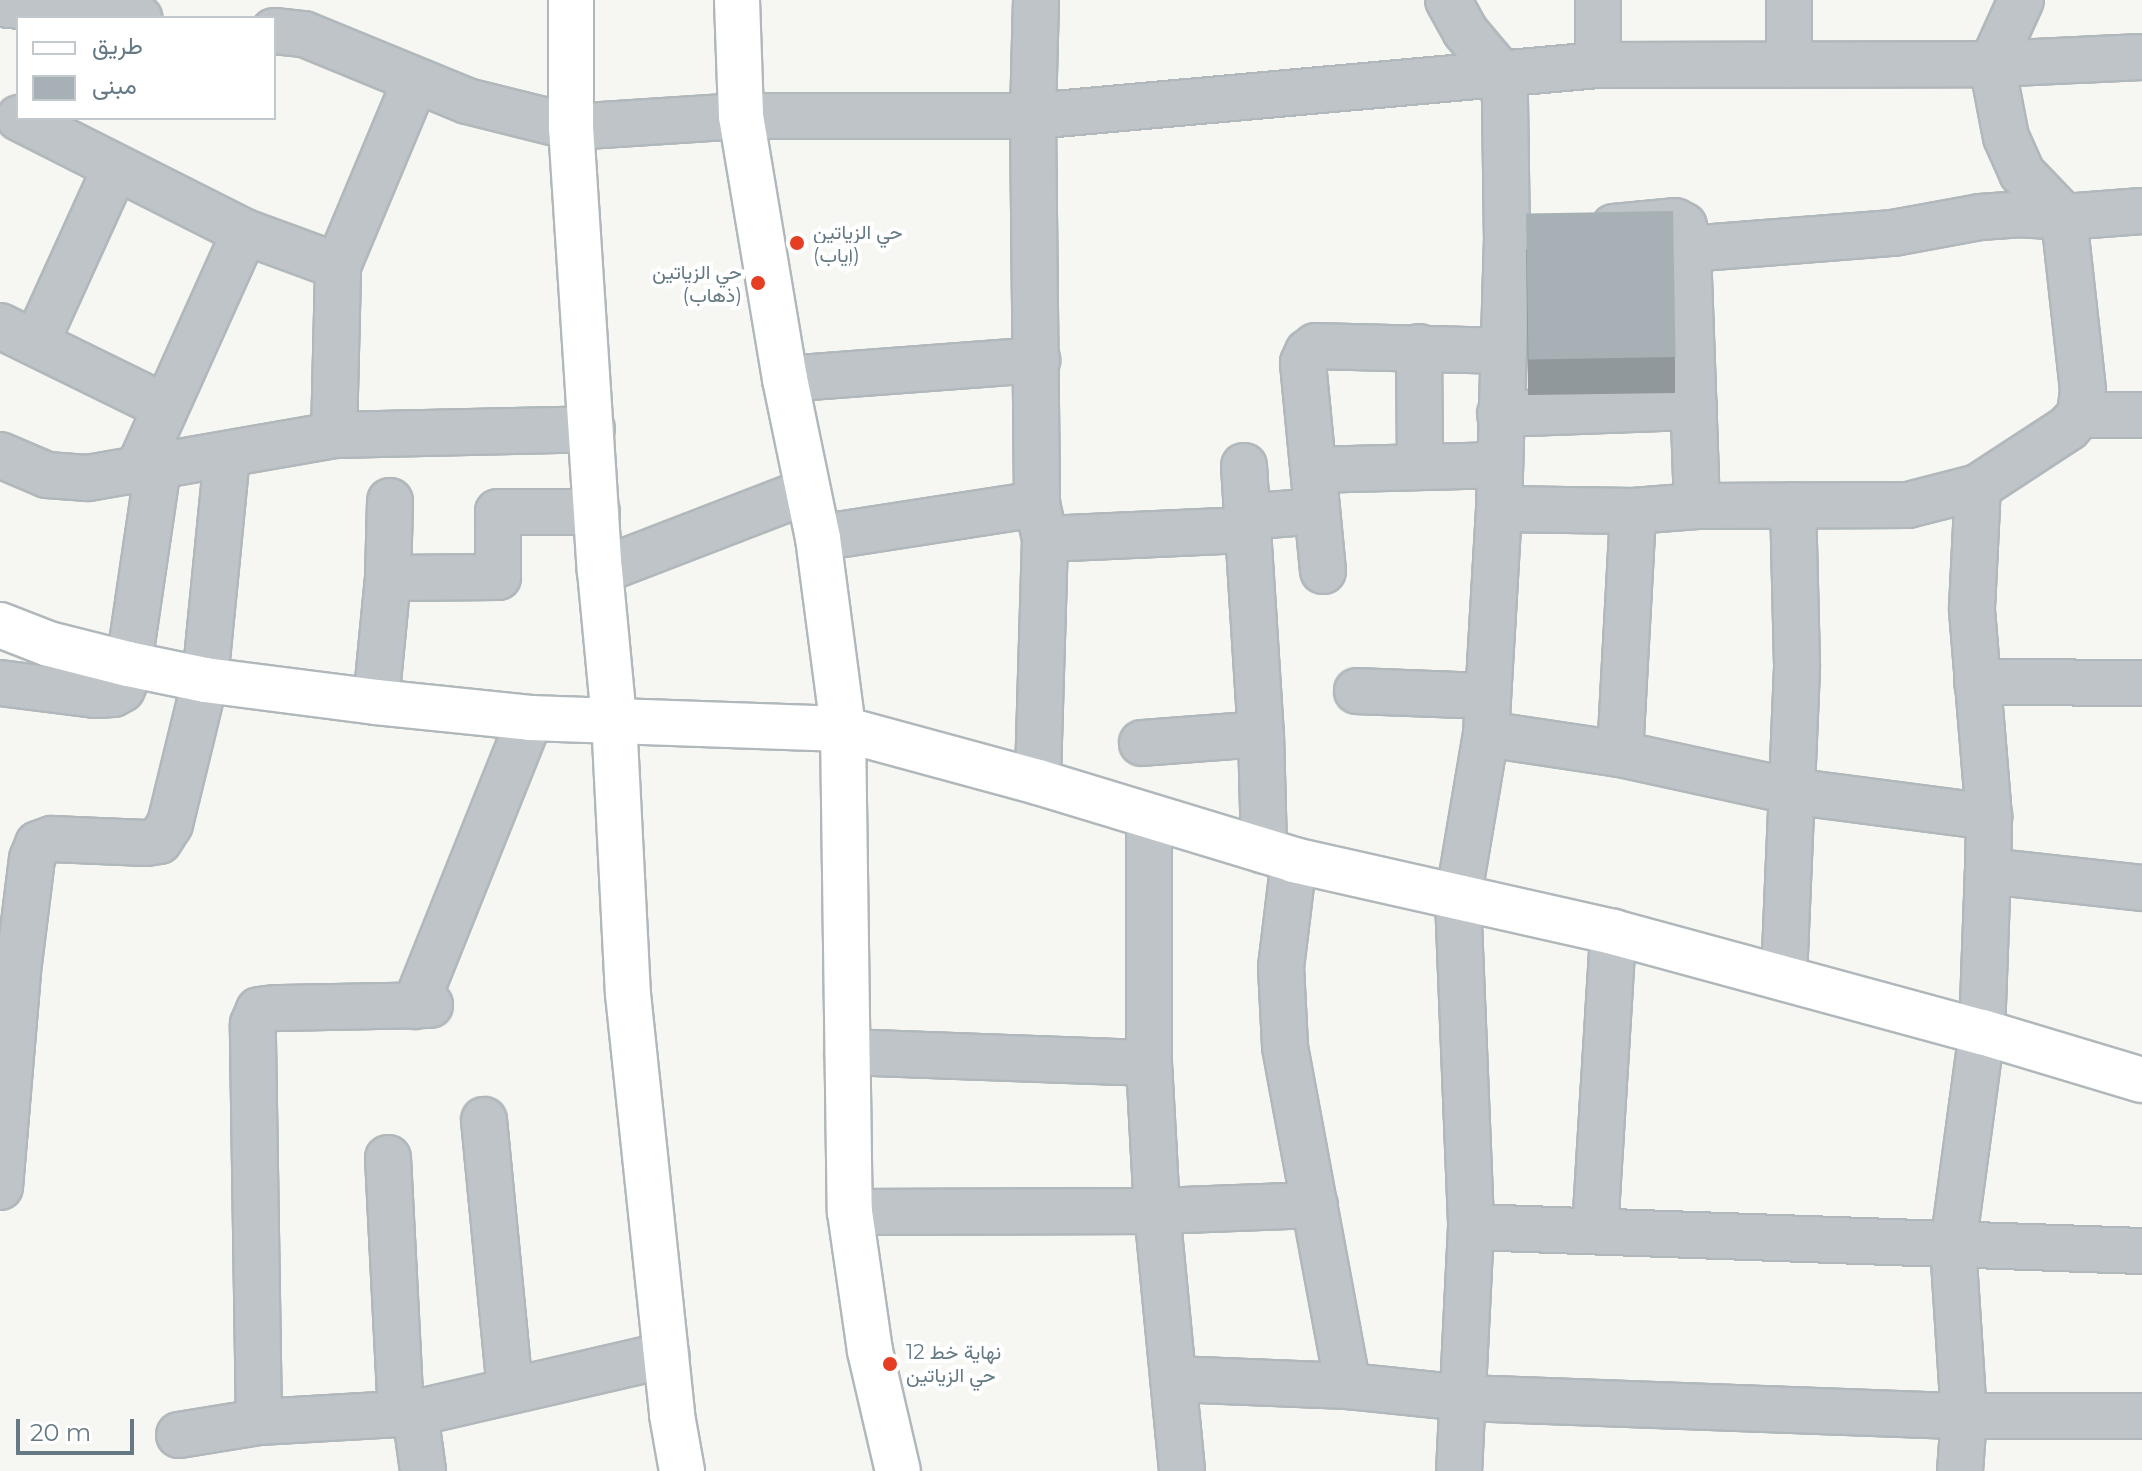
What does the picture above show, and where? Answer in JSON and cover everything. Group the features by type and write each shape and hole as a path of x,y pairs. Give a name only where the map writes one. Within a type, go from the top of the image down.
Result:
{"street":[{"path":"571,0 571,127 600,571 614,719 628,994 666,1355 682,1471"},
{"path":"737,0 741,116 785,379 818,538 843,729 850,1212 870,1351 898,1471"},
{"path":"1036,0 1033,116 1041,522 1038,782"},
{"path":"1448,0 1465,31 1501,74 1505,99 1507,238 1499,509 1487,715 1458,899 1471,1227 1465,1398 1459,1471"},
{"path":"1598,0 1598,65"},
{"path":"1789,0 1789,65"},
{"path":"1499,509 1633,511 1697,506 1908,505 1978,487 2068,428 2080,415 2083,390 2064,217 2022,173 2006,137 1992,64 2021,0"},
{"path":"0,4 119,16"},
{"path":"294,21 415,82 467,101 571,127 741,116 1033,116 1598,65 1992,64 2142,57"},
{"path":"334,435 338,266 415,82"},
{"path":"22,120 245,232 338,266"},
{"path":"116,167 18,334 165,407"},
{"path":"1688,249 1893,233 1980,217 2019,214 2064,217 2142,211"},
{"path":"1507,238 1675,221 1684,226 1688,249 1697,506"},
{"path":"0,683 113,694 122,689 128,664 147,470 165,407 245,232"},
{"path":"1323,571 1303,363 1308,352 1316,346 1504,351"},
{"path":"1419,347 1420,464"},
{"path":"785,379 1037,360"},
{"path":"1500,414 1694,407"},
{"path":"2080,415 2142,415"},
{"path":"0,455 47,475 88,478 334,435 592,429"},
{"path":"0,1187 18,971 32,859 38,844 52,839 159,841 170,824 205,680 227,455"},
{"path":"818,538 1041,522 1245,524 1316,491 1420,464 1499,465"},
{"path":"1244,466 1245,524 1261,734 1279,855 1285,1047 1348,1386"},
{"path":"1960,1471 1964,1416 1953,1246 1982,1032 1989,817 1972,608 1978,487"},
{"path":"600,571 807,491"},
{"path":"376,702 388,578 390,501"},
{"path":"1784,978 1797,665 1793,505"},
{"path":"1620,754 1633,511"},
{"path":"388,578 498,577 498,512 597,512"},
{"path":"0,625 49,644 205,680 376,702 530,718 843,729 1038,782 1279,855 1458,899 1613,932 1982,1032 2142,1080"},
{"path":"1977,682 2142,683"},
{"path":"1357,691 1487,715 1620,754 1790,791 1989,817"},
{"path":"259,1422 253,1024 259,1010 276,1008 423,1006 530,718"},
{"path":"1142,743 1261,734"},
{"path":"1149,816 1149,1063 1157,1211 1182,1471"},
{"path":"1988,871 2142,888"},
{"path":"1595,1230 1613,932"},
{"path":"847,1052 1149,1063"},
{"path":"484,1120 510,1390"},
{"path":"388,1158 408,1414 423,1471"},
{"path":"850,1212 1157,1211 1315,1205"},
{"path":"1471,1227 2142,1251"},
{"path":"179,1435 259,1422 408,1414 666,1355"},
{"path":"1173,1379 1348,1386 1465,1398 1964,1416 2142,1416"}],"building":[{"path":"1673,211 1676,357 1529,360 1526,214"}],"place":[{"name":"حي الزياتين (إياب)","path":"797,243"},
{"name":"حي الزياتين (ذهاب)","path":"758,283"},
{"name":"نهاية خط 12 حي الزياتين","path":"890,1364"}]}
